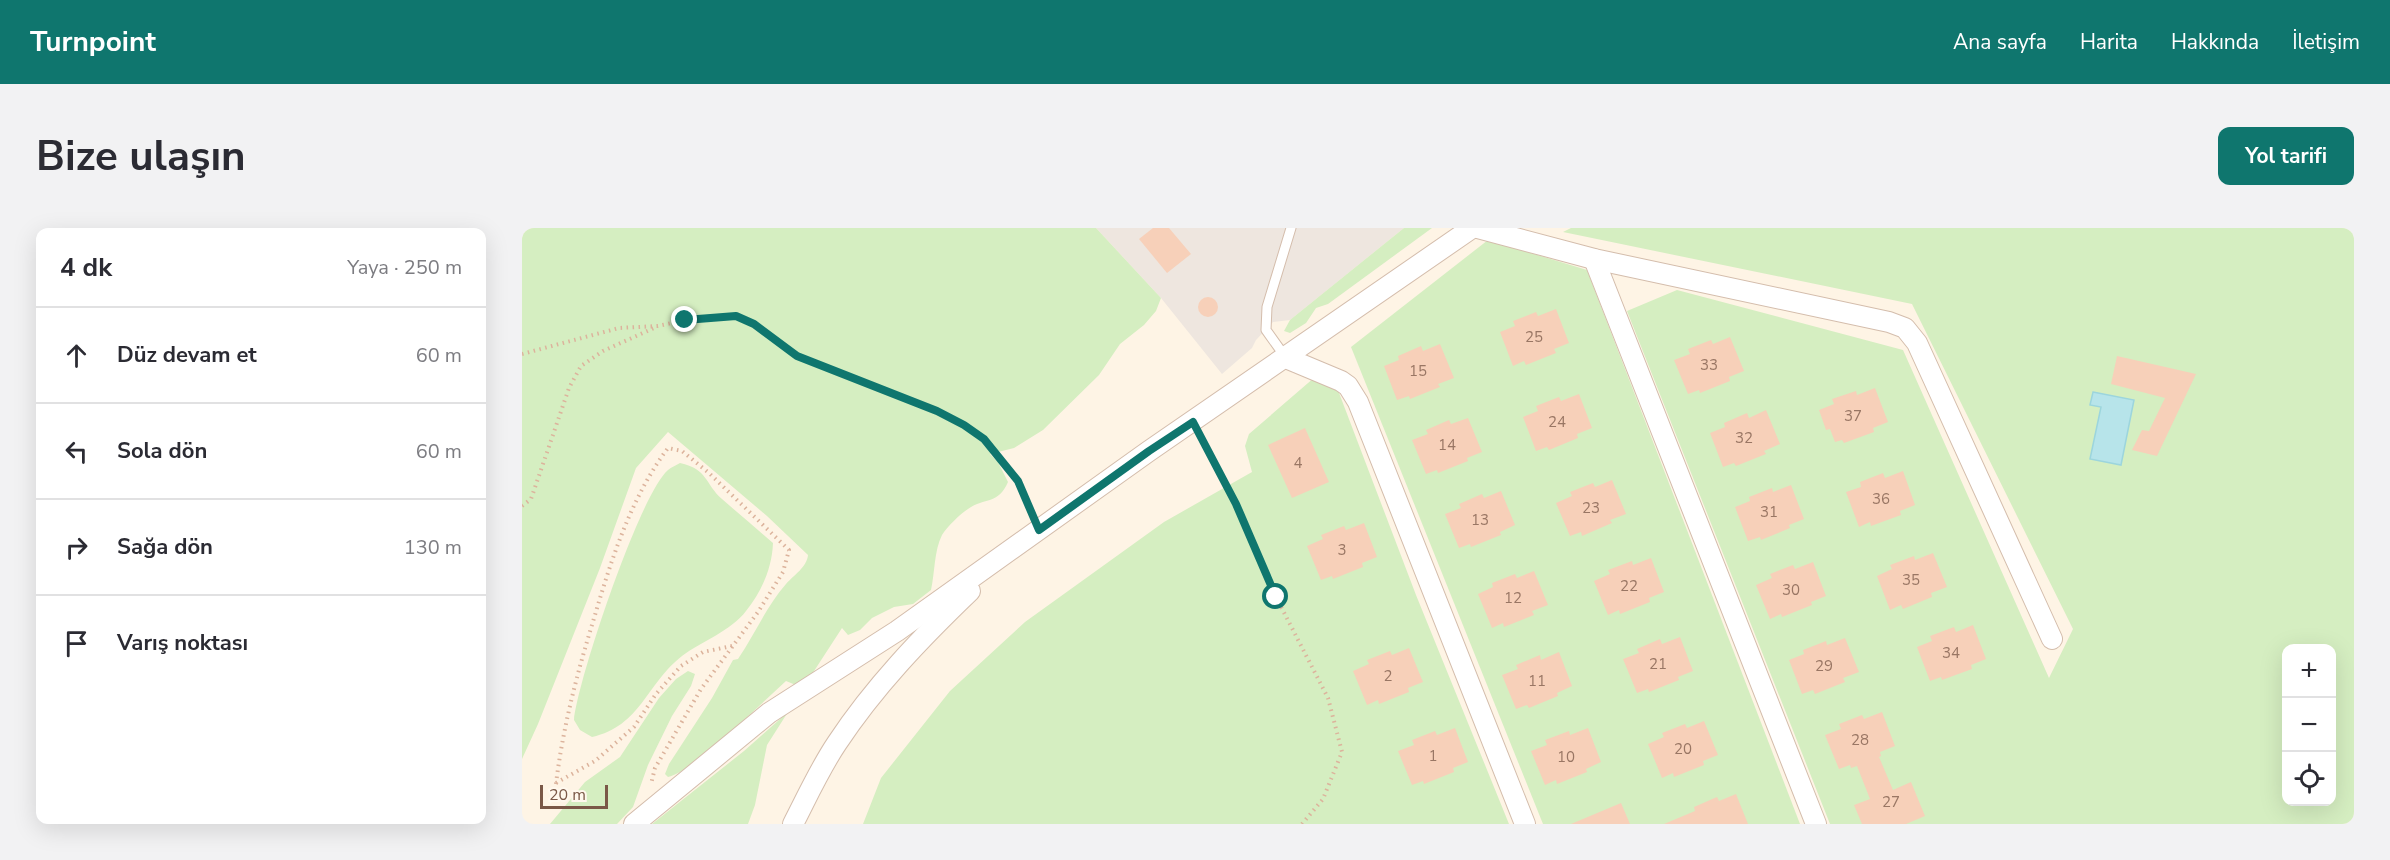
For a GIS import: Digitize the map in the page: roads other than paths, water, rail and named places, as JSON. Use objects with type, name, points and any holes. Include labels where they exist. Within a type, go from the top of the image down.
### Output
[{"type":"street","points":[[637,821],[769,713],[897,631],[1149,451],[1473,228]]},
{"type":"street","points":[[1478,228],[1594,259],[1889,322],[1905,328],[1917,343],[2052,639]]},
{"type":"street","points":[[1594,259],[1816,824]]},
{"type":"street","points":[[1286,358],[1334,376],[1348,386],[1353,393],[1525,824]]},
{"type":"street","points":[[793,824],[836,744],[875,692],[914,646],[1034,534]]},
{"type":"lane","points":[[1286,358],[1266,330],[1267,307],[1291,228]]},
{"type":"water","points":[[2093,392],[2134,400],[2121,465],[2090,459],[2101,407],[2090,405]]}]
